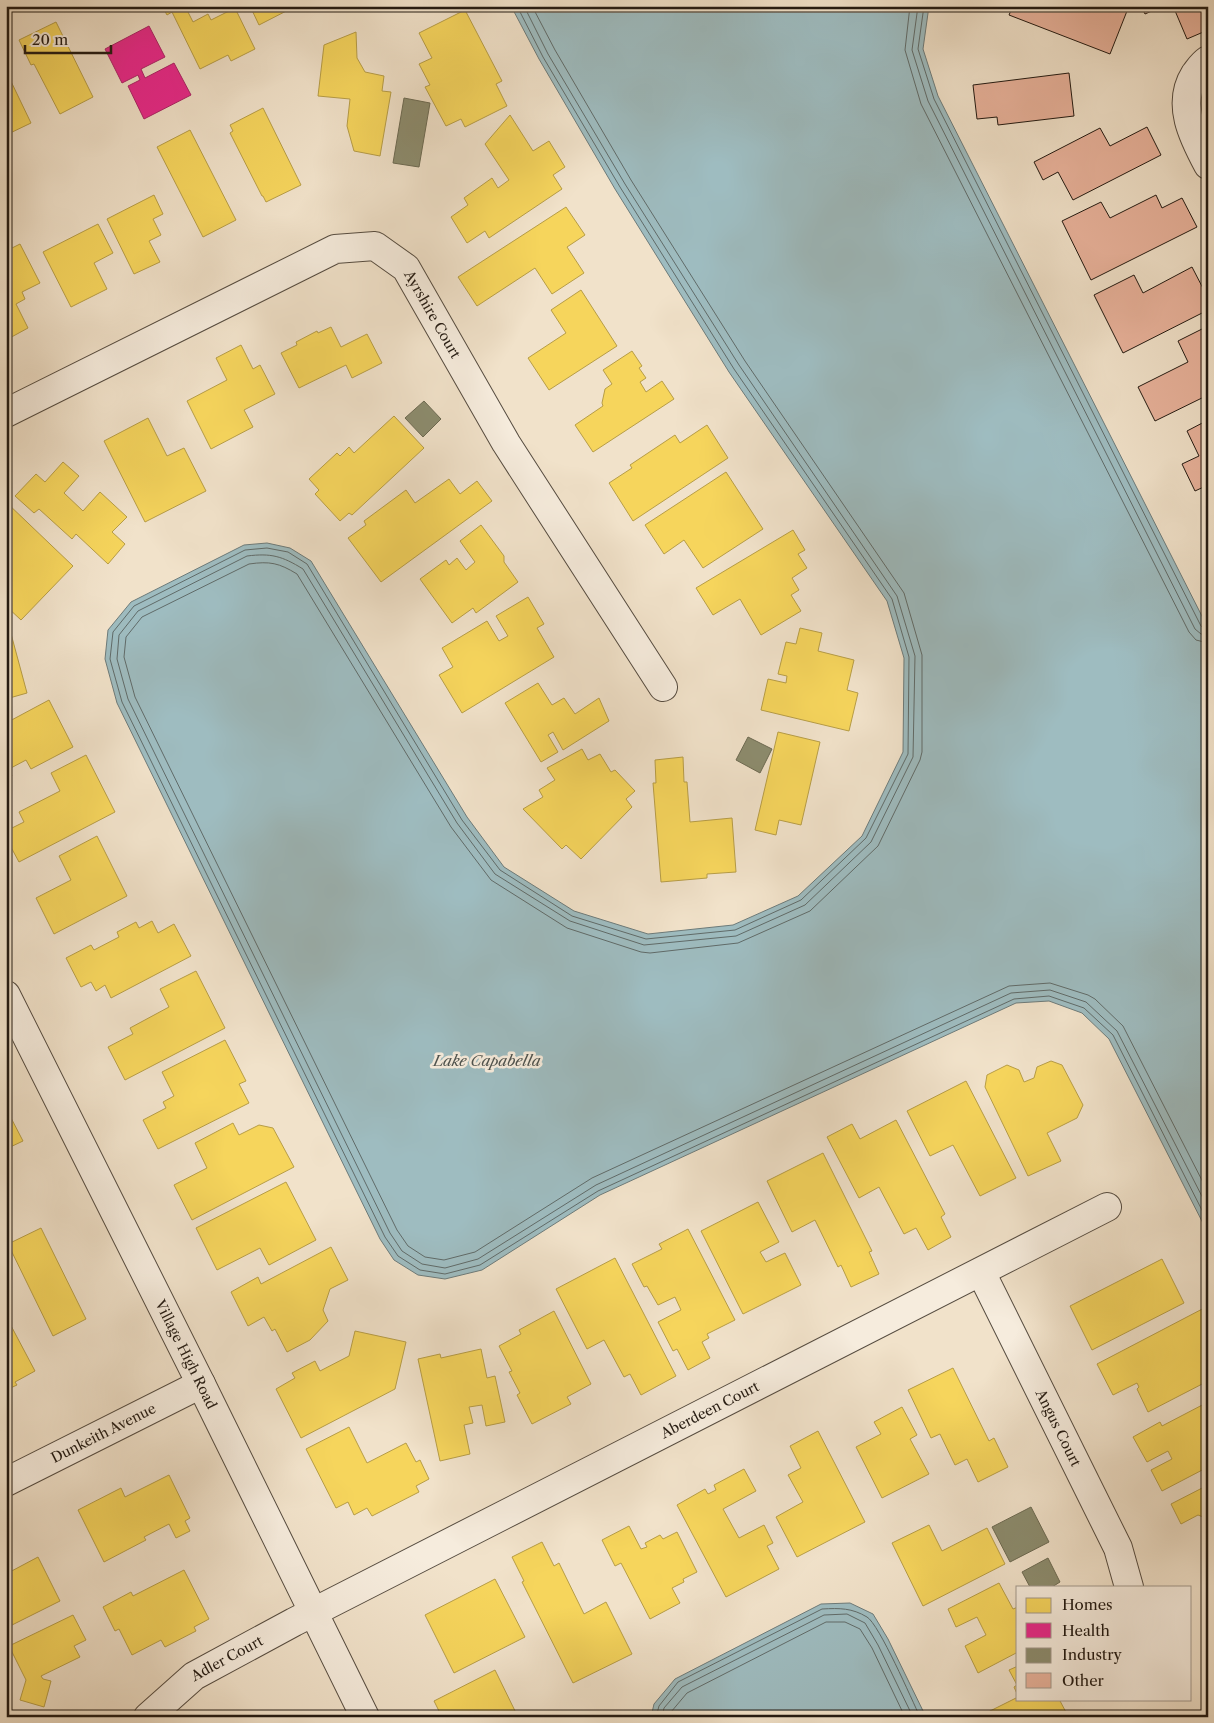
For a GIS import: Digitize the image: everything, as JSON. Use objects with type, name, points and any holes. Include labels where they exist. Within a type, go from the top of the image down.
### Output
[{"type":"street","points":[[1208,60],[1203,63],[1189,84],[1186,108],[1193,136],[1208,165]]},
{"type":"street","name":"Ayrshire Court","points":[[6,412],[335,249],[375,246],[406,268],[506,443],[663,687]]},
{"type":"street","name":"Village High Road","points":[[6,995],[365,1717]]},
{"type":"street","name":"Aberdeen Court","points":[[313,1613],[1107,1207]]},
{"type":"street","name":"Angus Court","points":[[981,1272],[1118,1548],[1129,1586]]},
{"type":"street","name":"Dunkeith Avenue","points":[[6,1482],[201,1384]]},
{"type":"street","name":"Adler Court","points":[[148,1717],[194,1676],[313,1613]]},
{"type":"water","name":"Lake Capabella","points":[[511,6],[929,6],[923,49],[938,96],[1208,628],[1208,1233],[1109,1039],[1082,1013],[1049,1001],[1016,1003],[600,1195],[482,1270],[445,1279],[418,1275],[394,1260],[380,1239],[117,703],[105,659],[108,630],[131,602],[244,545],[267,543],[290,548],[311,561],[467,817],[504,867],[574,911],[648,934],[733,925],[798,896],[862,836],[903,752],[904,658],[887,601],[729,372],[615,189],[539,59]]},
{"type":"water","points":[[850,1603],[873,1614],[888,1639],[926,1717],[651,1717],[654,1704],[675,1679],[821,1604]]},
{"type":"building: Homes","points":[[162,6],[185,6],[193,22],[208,14],[211,20],[235,8],[255,49],[231,61],[228,55],[200,69],[172,12],[167,15]]},
{"type":"building: Homes","points":[[250,6],[296,6],[259,25]]},
{"type":"building: Homes","points":[[465,10],[502,81],[496,84],[507,106],[465,127],[461,119],[446,126],[425,87],[430,85],[419,64],[432,58],[419,33]]},
{"type":"building: Homes","points":[[56,22],[93,97],[60,114],[34,64],[31,65],[19,40]]},
{"type":"building: Homes","points":[[356,32],[357,58],[365,72],[384,76],[382,91],[391,92],[380,156],[354,151],[347,126],[350,99],[318,96],[324,45]]},
{"type":"building: Homes","points":[[6,71],[31,123],[6,135]]},
{"type":"building: Homes","points":[[263,108],[301,185],[266,202],[230,133],[233,131],[230,125]]},
{"type":"building: Homes","points":[[510,115],[533,151],[549,141],[565,167],[553,175],[562,189],[489,238],[485,231],[467,243],[451,217],[468,205],[464,198],[492,178],[498,188],[509,180],[485,144]]},
{"type":"building: Homes","points":[[190,130],[236,220],[203,237],[157,147]]},
{"type":"building: Homes","points":[[154,195],[163,214],[153,219],[161,235],[149,241],[160,262],[134,274],[107,219]]},
{"type":"building: Homes","points":[[566,207],[585,235],[567,247],[584,273],[552,294],[535,268],[477,306],[458,277]]},
{"type":"building: Homes","points":[[98,224],[113,253],[94,263],[107,289],[71,307],[43,252]]},
{"type":"building: Homes","points":[[20,244],[40,283],[22,292],[25,299],[16,304],[28,328],[6,340],[6,251]]},
{"type":"building: Homes","points":[[581,290],[617,346],[549,390],[528,358],[566,333],[551,310]]},
{"type":"building: Homes","points":[[331,327],[341,347],[367,334],[382,363],[352,378],[346,365],[299,388],[281,353],[297,345],[296,342],[317,331],[318,333]]},
{"type":"building: Homes","points":[[241,345],[253,369],[260,365],[275,394],[244,410],[253,427],[211,449],[187,401],[227,380],[216,358]]},
{"type":"building: Homes","points":[[632,351],[642,366],[639,368],[646,378],[640,382],[646,392],[662,381],[674,399],[593,452],[575,425],[603,406],[605,389],[612,384],[603,370]]},
{"type":"building: Homes","points":[[394,416],[424,448],[352,515],[349,513],[340,521],[315,494],[319,490],[309,479],[337,453],[340,456],[349,447],[354,453]]},
{"type":"building: Homes","points":[[148,418],[167,456],[184,448],[206,491],[145,522],[104,441]]},
{"type":"building: Homes","points":[[707,425],[728,458],[633,521],[609,483],[632,468],[630,465],[675,435],[680,443]]},
{"type":"building: Homes","points":[[63,462],[79,476],[64,493],[83,511],[100,492],[127,517],[112,532],[125,544],[108,564],[76,534],[72,539],[39,509],[34,513],[15,496],[36,474],[45,482]]},
{"type":"building: Homes","points":[[726,472],[763,529],[703,568],[684,540],[664,554],[645,525]]},
{"type":"building: Homes","points":[[449,479],[460,494],[477,481],[492,501],[381,582],[348,538],[366,525],[364,521],[406,490],[415,503]]},
{"type":"building: Homes","points":[[6,502],[73,566],[21,620],[6,606]]},
{"type":"building: Homes","points":[[481,525],[504,556],[504,562],[518,582],[476,613],[473,608],[452,623],[420,579],[446,560],[449,565],[457,558],[466,570],[475,562],[460,541]]},
{"type":"building: Homes","points":[[793,530],[805,550],[798,554],[807,568],[792,578],[799,590],[791,595],[801,611],[761,635],[740,599],[713,615],[696,588]]},
{"type":"building: Homes","points":[[528,597],[544,624],[537,628],[554,657],[462,713],[439,675],[453,667],[442,648],[487,621],[499,641],[508,636],[496,616]]},
{"type":"building: Homes","points":[[800,628],[822,633],[818,651],[854,660],[847,690],[858,693],[849,731],[761,710],[768,679],[786,683],[787,676],[778,674],[786,642],[796,644]]},
{"type":"building: Homes","points":[[10,630],[27,693],[6,699],[6,631]]},
{"type":"building: Homes","points":[[538,683],[552,705],[564,698],[575,714],[599,698],[609,721],[563,750],[553,732],[548,735],[558,752],[541,762],[505,703]]},
{"type":"building: Homes","points":[[49,700],[73,747],[31,769],[26,760],[9,769],[12,776],[6,779],[6,723]]},
{"type":"building: Homes","points":[[778,732],[820,742],[801,825],[779,820],[776,835],[755,830]]},
{"type":"building: Homes","points":[[582,749],[588,760],[600,754],[611,772],[615,770],[635,791],[626,799],[632,807],[581,859],[566,845],[562,849],[523,809],[543,797],[539,790],[555,780],[547,768]]},
{"type":"building: Homes","points":[[86,755],[115,812],[19,862],[6,838],[6,831],[24,822],[19,812],[60,791],[51,773]]},
{"type":"building: Homes","points":[[683,757],[684,782],[687,782],[690,822],[732,818],[736,872],[707,874],[707,878],[661,882],[653,783],[656,783],[655,760]]},
{"type":"building: Homes","points":[[97,836],[127,896],[54,934],[36,898],[71,880],[59,856]]},
{"type":"building: Homes","points":[[152,921],[158,933],[174,924],[191,956],[111,998],[105,985],[96,991],[91,982],[81,987],[66,958],[91,945],[94,950],[119,937],[117,932],[136,922],[139,928]]},
{"type":"building: Homes","points":[[196,971],[225,1028],[125,1080],[108,1047],[133,1034],[130,1028],[169,1007],[160,989]]},
{"type":"building: Homes","points":[[225,1040],[246,1081],[239,1084],[249,1103],[158,1149],[143,1120],[166,1108],[163,1102],[174,1096],[162,1072]]},
{"type":"building: Homes","points":[[1051,1061],[1062,1065],[1083,1105],[1077,1118],[1047,1133],[1061,1161],[1028,1176],[985,1087],[987,1075],[1007,1065],[1019,1070],[1024,1082],[1034,1078],[1037,1067]]},
{"type":"building: Homes","points":[[966,1081],[1016,1178],[980,1196],[953,1145],[930,1156],[907,1111]]},
{"type":"building: Homes","points":[[9,1114],[23,1141],[6,1149],[6,1115]]},
{"type":"building: Homes","points":[[896,1120],[945,1214],[941,1217],[951,1237],[928,1250],[916,1228],[904,1234],[879,1187],[859,1198],[827,1137],[852,1124],[860,1139]]},
{"type":"building: Homes","points":[[233,1123],[239,1135],[259,1125],[273,1128],[294,1167],[192,1220],[174,1185],[207,1168],[195,1143]]},
{"type":"building: Homes","points":[[823,1153],[872,1251],[869,1252],[879,1274],[851,1287],[841,1265],[838,1267],[815,1220],[792,1232],[767,1181]]},
{"type":"building: Homes","points":[[286,1182],[316,1240],[269,1265],[260,1248],[217,1270],[196,1228]]},
{"type":"building: Homes","points":[[758,1202],[779,1242],[760,1252],[766,1262],[785,1253],[801,1285],[743,1314],[701,1231]]},
{"type":"building: Homes","points":[[41,1228],[86,1319],[53,1336],[8,1244]]},
{"type":"building: Homes","points":[[688,1229],[735,1320],[707,1334],[709,1338],[702,1342],[710,1358],[688,1370],[677,1349],[673,1351],[658,1322],[681,1310],[675,1297],[658,1305],[647,1286],[644,1287],[632,1264],[662,1249],[659,1244]]},
{"type":"building: Homes","points":[[331,1247],[348,1280],[330,1289],[323,1310],[328,1321],[310,1340],[287,1352],[275,1329],[272,1331],[264,1317],[248,1326],[231,1292],[258,1277],[261,1284]]},
{"type":"building: Homes","points":[[615,1258],[676,1376],[641,1395],[630,1374],[624,1377],[604,1340],[587,1349],[556,1289]]},
{"type":"building: Homes","points":[[1162,1259],[1184,1303],[1092,1350],[1070,1306]]},
{"type":"building: Homes","points":[[1208,1306],[1208,1381],[1148,1412],[1137,1389],[1139,1387],[1137,1383],[1113,1395],[1097,1364]]},
{"type":"building: Homes","points":[[554,1311],[591,1384],[567,1397],[571,1404],[532,1424],[517,1395],[520,1393],[509,1372],[512,1371],[499,1346],[521,1334],[519,1330]]},
{"type":"building: Homes","points":[[8,1320],[35,1371],[15,1382],[17,1385],[6,1390],[6,1321]]},
{"type":"building: Homes","points":[[355,1331],[406,1342],[395,1389],[301,1438],[276,1389],[295,1378],[292,1373],[315,1361],[320,1371],[349,1356]]},
{"type":"building: Homes","points":[[481,1349],[487,1378],[495,1376],[505,1422],[486,1426],[482,1405],[469,1407],[473,1423],[464,1425],[470,1454],[440,1461],[418,1359],[440,1354],[441,1358]]},
{"type":"building: Homes","points":[[953,1368],[989,1441],[994,1438],[1008,1467],[978,1482],[967,1459],[955,1465],[940,1434],[931,1438],[908,1390]]},
{"type":"building: Homes","points":[[1208,1402],[1208,1467],[1162,1491],[1151,1470],[1172,1459],[1168,1451],[1147,1462],[1133,1437],[1160,1422],[1162,1426]]},
{"type":"building: Homes","points":[[902,1407],[917,1435],[910,1439],[929,1474],[882,1498],[856,1447],[881,1434],[874,1422]]},
{"type":"building: Homes","points":[[349,1427],[367,1463],[406,1443],[416,1462],[420,1460],[429,1479],[416,1486],[419,1492],[372,1516],[367,1508],[354,1515],[348,1502],[336,1508],[306,1449]]},
{"type":"building: Homes","points":[[818,1431],[865,1522],[797,1557],[776,1517],[803,1502],[788,1475],[801,1468],[790,1446]]},
{"type":"building: Homes","points":[[744,1469],[756,1491],[723,1509],[739,1538],[764,1525],[773,1543],[767,1546],[779,1569],[726,1597],[677,1505],[705,1489],[708,1494],[716,1490],[714,1485]]},
{"type":"building: Homes","points":[[169,1475],[190,1518],[185,1521],[190,1531],[176,1538],[169,1524],[144,1537],[146,1540],[104,1562],[78,1510],[121,1488],[125,1497]]},
{"type":"building: Homes","points":[[1208,1485],[1208,1519],[1198,1515],[1181,1524],[1171,1504]]},
{"type":"building: Homes","points":[[929,1525],[942,1551],[987,1528],[1005,1564],[923,1606],[892,1543]]},
{"type":"building: Homes","points":[[629,1526],[641,1549],[647,1547],[645,1543],[660,1535],[663,1539],[677,1532],[697,1572],[683,1579],[684,1582],[672,1588],[680,1603],[650,1619],[621,1563],[615,1566],[602,1540]]},
{"type":"building: Homes","points":[[542,1542],[554,1566],[559,1563],[584,1614],[606,1602],[632,1654],[573,1683],[522,1582],[524,1581],[512,1557]]},
{"type":"building: Homes","points":[[38,1557],[60,1601],[6,1628],[6,1574]]},
{"type":"building: Homes","points":[[184,1570],[209,1619],[194,1627],[196,1631],[165,1647],[161,1640],[132,1655],[119,1629],[115,1631],[103,1607],[131,1592],[133,1596]]},
{"type":"building: Homes","points":[[495,1579],[525,1637],[454,1673],[425,1615]]},
{"type":"building: Homes","points":[[999,1583],[1013,1609],[1016,1608],[1016,1653],[978,1673],[965,1646],[986,1635],[977,1617],[956,1627],[948,1609]]},
{"type":"building: Homes","points":[[73,1615],[86,1640],[74,1646],[80,1657],[41,1676],[43,1679],[51,1681],[44,1707],[20,1700],[26,1680],[9,1646]]},
{"type":"building: Homes","points":[[1016,1667],[1016,1683],[1009,1670]]},
{"type":"building: Homes","points":[[495,1670],[518,1717],[442,1717],[434,1701]]},
{"type":"building: Homes","points":[[1016,1698],[1016,1700],[1060,1700],[1068,1716],[988,1717],[986,1713]]},
{"type":"building: Homes","points":[[6,1711],[8,1714],[29,1717],[6,1717]]},
{"type":"building: Health","points":[[149,26],[165,57],[141,69],[145,78],[174,63],[191,95],[144,119],[128,86],[140,80],[138,75],[122,83],[105,49]]},
{"type":"building: Industry","points":[[404,98],[430,103],[419,167],[393,163]]},
{"type":"building: Industry","points":[[424,401],[441,419],[423,437],[405,418]]},
{"type":"building: Industry","points":[[748,737],[772,749],[760,773],[736,760]]},
{"type":"building: Industry","points":[[1031,1507],[1049,1542],[1010,1562],[992,1527]]},
{"type":"building: Industry","points":[[1048,1558],[1060,1582],[1054,1586],[1029,1586],[1022,1572]]},
{"type":"building: Other","points":[[1013,6],[1114,6],[1127,11],[1110,54],[1009,15]]},
{"type":"building: Other","points":[[1141,6],[1163,6],[1145,14]]},
{"type":"building: Other","points":[[1173,6],[1207,6],[1208,30],[1187,39]]},
{"type":"building: Other","points":[[1069,73],[1074,116],[998,125],[997,117],[977,119],[973,85]]},
{"type":"building: Other","points":[[1147,127],[1161,155],[1073,200],[1058,172],[1043,180],[1034,162],[1100,128],[1110,146]]},
{"type":"building: Other","points":[[1156,195],[1162,208],[1182,198],[1197,227],[1091,280],[1062,221],[1101,202],[1110,218]]},
{"type":"building: Other","points":[[1192,267],[1208,298],[1208,310],[1123,353],[1094,295],[1134,275],[1143,293]]},
{"type":"building: Other","points":[[1208,326],[1208,395],[1155,421],[1138,387],[1188,362],[1178,341]]},
{"type":"building: Other","points":[[1208,420],[1208,485],[1195,491],[1182,464],[1199,456],[1187,431]]}]
